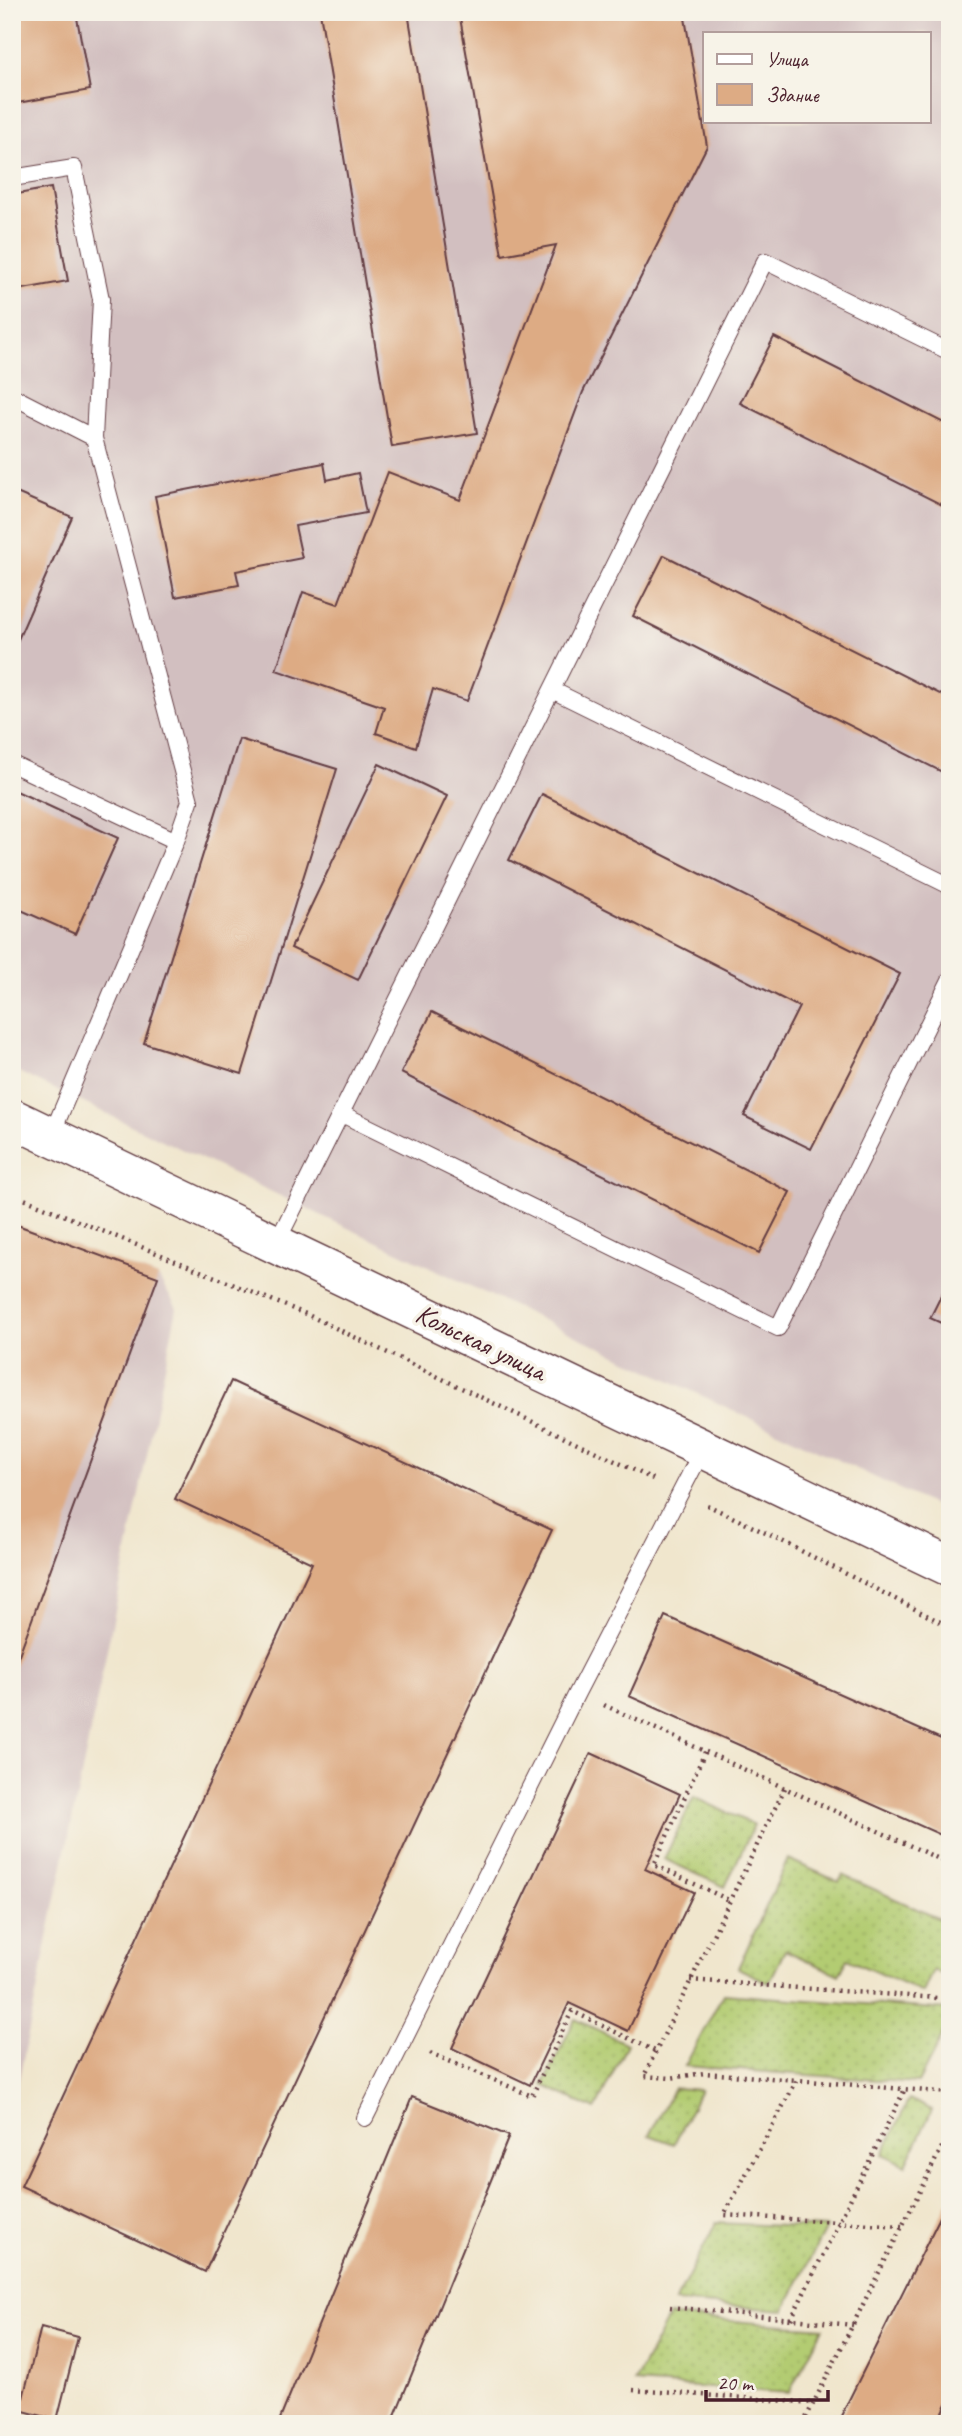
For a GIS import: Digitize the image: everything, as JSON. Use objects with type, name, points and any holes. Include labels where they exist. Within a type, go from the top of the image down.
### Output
[{"type":"main road","name":"Кольская улица","points":[[12,1118],[950,1567]]},
{"type":"lane","points":[[12,177],[74,168],[101,299],[94,438],[190,800],[176,841],[51,1136]]},
{"type":"lane","points":[[276,1244],[765,261],[950,352]]},
{"type":"lane","points":[[12,397],[94,438]]},
{"type":"lane","points":[[552,690],[950,886]]},
{"type":"lane","points":[[12,764],[176,841]]},
{"type":"lane","points":[[342,1114],[778,1328],[950,980]]},
{"type":"lane","points":[[365,2118],[577,1693],[704,1449]]},
{"type":"path","points":[[12,1194],[308,1315],[774,1537],[950,1627]]},
{"type":"path","points":[[577,1693],[950,1864]]},
{"type":"path","points":[[705,1752],[654,1865],[729,1900]]},
{"type":"path","points":[[785,1788],[644,2076],[670,2078],[704,2073],[950,2093]]},
{"type":"path","points":[[690,1980],[950,1999]]},
{"type":"path","points":[[429,2052],[532,2096],[572,2011],[655,2050]]},
{"type":"path","points":[[797,2080],[724,2215],[902,2226]]},
{"type":"path","points":[[791,2319],[905,2089]]},
{"type":"path","points":[[803,2424],[950,2131]]},
{"type":"path","points":[[670,2307],[853,2325]]},
{"type":"path","points":[[633,2390],[813,2403]]},
{"type":"shaded area","points":[[12,12],[950,12],[950,1513],[12,1069]]},
{"type":"shaded area","points":[[12,1223],[158,1277],[177,1308],[12,2113]]},
{"type":"green space","points":[[694,1797],[754,1825],[725,1887],[664,1859]]},
{"type":"green space","points":[[788,1859],[839,1882],[843,1875],[950,1924],[950,1978],[933,1970],[923,1993],[847,1959],[839,1975],[785,1950],[769,1983],[738,1968]]},
{"type":"green space","points":[[723,1994],[950,2010],[950,2021],[918,2083],[685,2066]]},
{"type":"green space","points":[[575,2019],[627,2044],[595,2110],[543,2085]]},
{"type":"green space","points":[[674,2088],[700,2090],[674,2144],[649,2135]]},
{"type":"green space","points":[[909,2099],[932,2110],[906,2165],[883,2154]]},
{"type":"green space","points":[[716,2223],[826,2228],[784,2310],[675,2302]]},
{"type":"green space","points":[[669,2316],[823,2328],[789,2393],[634,2383]]},
{"type":"building","points":[[12,12],[76,12],[90,90],[12,104]]},
{"type":"building","points":[[320,12],[408,12],[477,433],[392,447]]},
{"type":"building","points":[[459,12],[684,12],[707,146],[583,392],[467,701],[433,689],[416,747],[376,733],[384,707],[276,670],[303,592],[338,604],[388,472],[460,500],[556,245],[502,255]]},
{"type":"building","points":[[51,188],[68,281],[12,291],[12,195]]},
{"type":"building","points":[[774,337],[950,426],[950,509],[740,403]]},
{"type":"building","points":[[324,463],[327,480],[358,473],[366,513],[295,526],[302,558],[236,571],[239,585],[175,597],[155,496]]},
{"type":"building","points":[[12,491],[72,517],[12,653]]},
{"type":"building","points":[[664,555],[950,699],[950,776],[633,616]]},
{"type":"building","points":[[239,739],[337,769],[242,1074],[144,1043]]},
{"type":"building","points":[[379,764],[447,796],[358,980],[291,948]]},
{"type":"building","points":[[12,789],[118,838],[75,934],[12,906]]},
{"type":"building","points":[[542,794],[900,974],[811,1149],[744,1116],[799,1007],[509,860]]},
{"type":"building","points":[[432,1012],[790,1192],[759,1253],[401,1073]]},
{"type":"building","points":[[12,1223],[158,1277],[13,1671],[12,1671]]},
{"type":"building","points":[[950,1278],[950,1327],[930,1318]]},
{"type":"building","points":[[231,1381],[552,1530],[205,2272],[21,2186],[312,1563],[175,1499]]},
{"type":"building","points":[[665,1616],[950,1743],[950,1839],[629,1696]]},
{"type":"building","points":[[591,1753],[680,1794],[645,1869],[694,1892],[628,2031],[569,2003],[530,2085],[452,2048]]},
{"type":"building","points":[[412,2097],[509,2136],[393,2420],[401,2424],[278,2424]]},
{"type":"building","points":[[950,2197],[950,2398],[937,2424],[837,2424]]},
{"type":"building","points":[[41,2327],[78,2337],[57,2420],[20,2410]]}]
